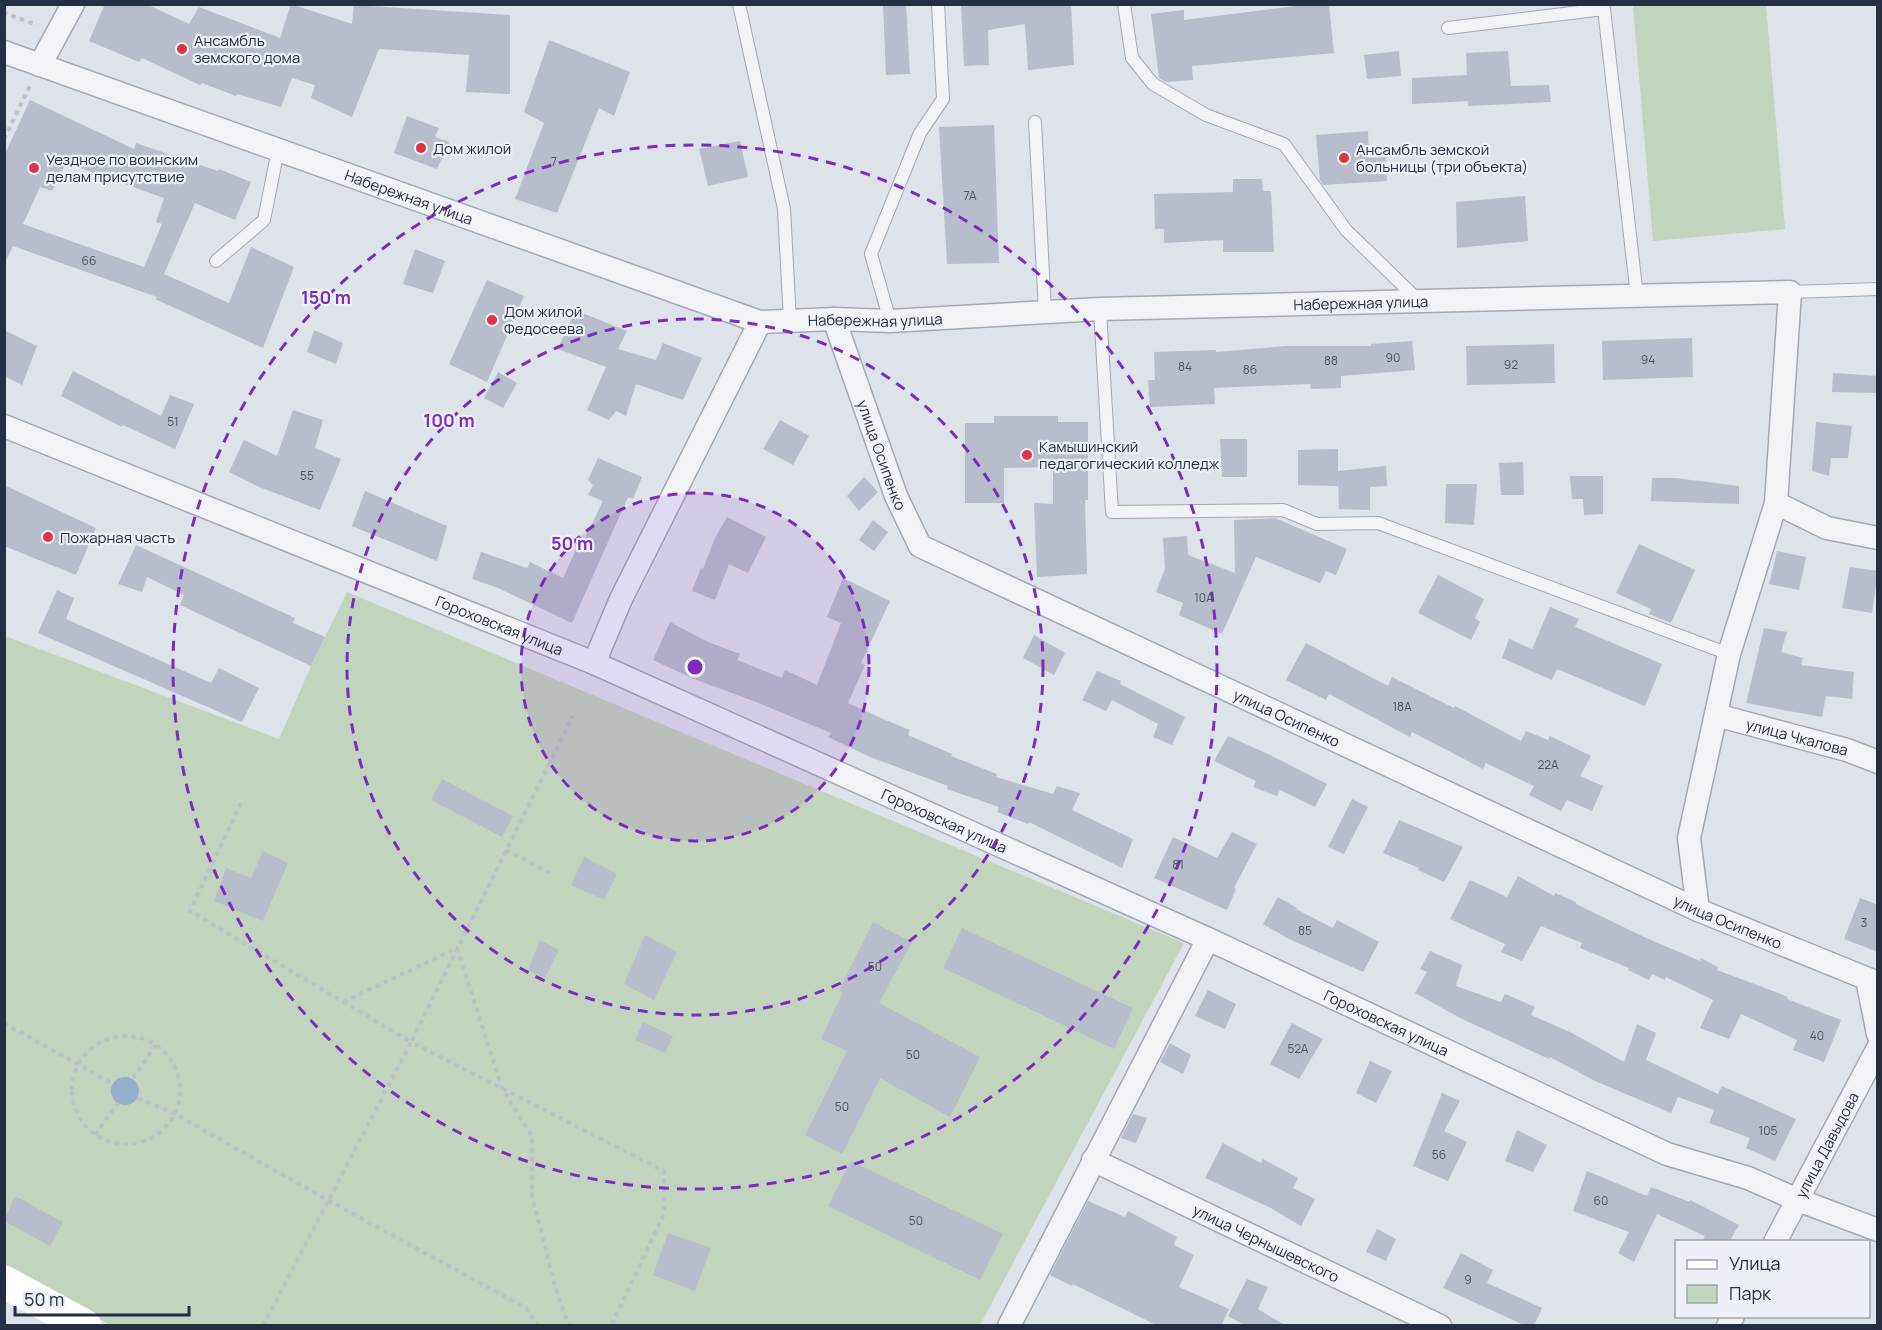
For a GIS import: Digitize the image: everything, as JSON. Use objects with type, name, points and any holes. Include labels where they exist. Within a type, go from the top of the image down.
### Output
[{"type":"street","points":[[40,65],[73,4]]},
{"type":"street","name":"Набережная улица","points":[[6,55],[40,65],[760,322],[834,319],[890,321],[1100,309],[1790,292]]},
{"type":"street","points":[[1698,910],[1689,838],[1729,654],[1776,503],[1790,292]]},
{"type":"street","name":"улица Осипенко","points":[[834,319],[896,496],[920,546],[1698,910],[1872,981]]},
{"type":"street","points":[[594,663],[621,599],[760,322]]},
{"type":"street","name":"Гороховская улица","points":[[4,426],[594,663],[1208,939],[1667,1154],[1749,1178],[1798,1200],[1878,1230]]},
{"type":"street","points":[[1776,503],[1827,528],[1878,538]]},
{"type":"street","name":"улица Чкалова","points":[[1716,715],[1847,750],[1878,762]]},
{"type":"street","points":[[1009,1326],[1208,939]]},
{"type":"street","points":[[1872,981],[1878,1034]]},
{"type":"street","name":"улица Давыдова","points":[[1776,1240],[1878,1048]]},
{"type":"street","name":"улица Чернышевского","points":[[1093,1160],[1440,1326]]},
{"type":"street","points":[[4,1282],[84,1326]]},
{"type":"lane","points":[[739,4],[784,209],[790,321]]},
{"type":"lane","points":[[890,321],[871,254],[920,133],[943,99],[938,4]]},
{"type":"lane","points":[[1125,4],[1132,58],[1153,84],[1206,115],[1284,144],[1346,230],[1419,301]]},
{"type":"lane","points":[[1448,28],[1604,9],[1637,296]]},
{"type":"lane","points":[[1035,122],[1045,311]]},
{"type":"lane","points":[[216,261],[264,220],[278,150]]},
{"type":"lane","points":[[1790,292],[1878,289]]},
{"type":"lane","points":[[1100,309],[1112,512],[1283,510],[1317,524],[1378,523],[1729,654]]},
{"type":"path","points":[[4,11],[58,33]]},
{"type":"path","points":[[4,139],[40,65]]},
{"type":"path","points":[[263,1326],[411,1042],[573,716]]},
{"type":"path","points":[[241,803],[190,911],[411,1042],[664,1171],[664,1214],[612,1326]]},
{"type":"path","points":[[506,850],[552,874]]},
{"type":"path","points":[[343,1002],[457,948]]},
{"type":"path","points":[[457,948],[502,1088],[532,1137],[532,1196],[556,1290],[569,1326]]},
{"type":"path","points":[[4,1023],[113,1084]]},
{"type":"path","points":[[122,1035],[140,1037],[156,1045],[170,1058],[179,1074],[181,1093],[175,1114],[168,1125],[156,1136],[141,1143],[117,1144],[95,1135],[83,1124],[72,1096],[72,1080],[77,1065],[88,1050],[104,1040],[122,1035]]},
{"type":"path","points":[[133,1078],[156,1045]]},
{"type":"path","points":[[138,1098],[175,1114],[526,1308],[538,1326]]},
{"type":"path","points":[[95,1135],[118,1103]]},
{"type":"green space","points":[[1633,5],[1766,5],[1785,229],[1653,241]]},
{"type":"green space","points":[[347,592],[1184,943],[980,1325],[110,1325],[5,1267],[5,636],[279,739]]},
{"type":"water","points":[[125,1077],[135,1081],[139,1091],[135,1101],[125,1105],[115,1101],[111,1091],[115,1081]]},
{"type":"building","points":[[105,4],[146,4],[189,24],[199,7],[280,38],[291,4],[352,24],[354,5],[510,15],[510,94],[466,92],[469,55],[379,49],[352,117],[311,98],[315,85],[292,78],[281,107],[237,94],[236,96],[202,83],[200,85],[142,58],[139,62],[89,41]]},
{"type":"building","points":[[883,4],[906,4],[910,74],[886,75]]},
{"type":"building","points":[[961,4],[1071,4],[1074,65],[1028,70],[1025,24],[988,30],[989,65],[964,66]]},
{"type":"building","points":[[1329,4],[1334,53],[1192,66],[1193,80],[1166,82],[1159,78],[1151,14],[1184,10],[1184,20]]},
{"type":"building","points":[[549,40],[630,72],[614,116],[599,108],[557,213],[515,199],[544,123],[524,112]]},
{"type":"building","points":[[1399,51],[1401,76],[1367,79],[1364,55]]},
{"type":"building","points":[[1508,51],[1511,86],[1549,85],[1551,102],[1468,106],[1468,101],[1412,104],[1412,78],[1467,75],[1466,53]]},
{"type":"building","points":[[30,100],[134,149],[136,143],[218,171],[219,169],[251,182],[235,220],[195,203],[164,274],[229,303],[251,247],[294,267],[263,348],[155,299],[157,297],[13,246],[4,265],[4,156]],"holes":[[[66,163],[164,198],[156,222],[162,224],[144,267],[23,224],[40,187],[52,191]]]},
{"type":"building","name":"Дом жилой","points":[[407,116],[439,128],[435,137],[449,142],[437,169],[394,153]]},
{"type":"building","points":[[994,125],[999,263],[947,264],[939,127]]},
{"type":"building","name":"Ансамбль земской больницы (три объекта)","points":[[1368,131],[1369,158],[1386,157],[1387,181],[1323,185],[1320,180],[1316,135]]},
{"type":"building","points":[[740,141],[748,177],[708,186],[699,149]]},
{"type":"building","points":[[1233,179],[1262,179],[1263,191],[1271,191],[1274,252],[1223,252],[1223,240],[1164,243],[1164,229],[1155,229],[1154,194],[1233,192]]},
{"type":"building","points":[[1525,196],[1528,241],[1457,248],[1456,202]]},
{"type":"building","points":[[415,249],[445,261],[433,293],[403,284]]},
{"type":"building","name":"Дом жилой Федосеева","points":[[487,280],[524,296],[487,382],[449,364]]},
{"type":"building","points":[[575,310],[627,331],[618,349],[656,360],[663,343],[702,358],[683,400],[636,384],[626,416],[616,411],[609,420],[587,410],[606,367],[558,349]]},
{"type":"building","points":[[4,330],[37,346],[22,385],[4,376]]},
{"type":"building","points":[[314,330],[343,343],[336,364],[307,352]]},
{"type":"building","points":[[1692,338],[1693,377],[1603,380],[1602,341]]},
{"type":"building","points":[[1412,341],[1415,370],[1341,376],[1341,388],[1311,389],[1310,384],[1214,388],[1215,404],[1150,407],[1148,380],[1155,380],[1154,352],[1216,350],[1216,352],[1286,346],[1371,346],[1371,344]]},
{"type":"building","points":[[1554,344],[1555,383],[1467,385],[1466,346]]},
{"type":"building","points":[[73,371],[161,416],[170,395],[194,404],[175,449],[123,425],[122,427],[61,396]]},
{"type":"building","points":[[498,372],[517,383],[503,408],[484,398]]},
{"type":"building","points":[[1833,373],[1878,376],[1878,393],[1832,392]]},
{"type":"building","points":[[293,410],[323,420],[315,448],[341,459],[320,510],[259,487],[229,472],[244,440],[277,456]]},
{"type":"building","name":"Камышинский педагогический колледж","points":[[994,416],[1058,416],[1058,422],[1088,422],[1088,500],[1085,500],[1087,574],[1037,577],[1034,503],[1053,504],[1053,467],[1004,468],[1004,503],[965,503],[965,423],[994,423]]},
{"type":"building","points":[[780,420],[809,436],[793,465],[763,449]]},
{"type":"building","points":[[1816,422],[1852,426],[1848,458],[1831,458],[1829,476],[1812,471]]},
{"type":"building","points":[[1220,439],[1247,439],[1247,477],[1222,477]]},
{"type":"building","points":[[1338,449],[1338,471],[1386,466],[1387,486],[1370,487],[1370,510],[1339,509],[1338,475],[1338,486],[1298,485],[1298,450]]},
{"type":"building","points":[[598,458],[642,477],[633,499],[628,497],[572,623],[498,588],[472,579],[481,552],[527,568],[530,562],[563,578],[580,541],[583,542],[603,501],[588,495],[593,485],[588,480]]},
{"type":"building","points":[[1523,462],[1524,495],[1501,495],[1499,463]]},
{"type":"building","points":[[1570,476],[1603,476],[1603,514],[1584,515],[1583,499],[1572,499]]},
{"type":"building","points":[[864,477],[878,492],[859,511],[847,496]]},
{"type":"building","points":[[1652,478],[1675,478],[1739,486],[1739,504],[1651,501]]},
{"type":"building","points":[[1446,484],[1477,484],[1474,525],[1445,523]]},
{"type":"building","name":"Пожарная часть","points":[[4,485],[96,528],[76,575],[4,546]]},
{"type":"building","points":[[365,491],[447,526],[437,561],[352,526]]},
{"type":"building","points":[[727,517],[766,537],[748,573],[729,564],[715,600],[692,591],[715,538]]},
{"type":"building","points":[[1275,518],[1347,549],[1336,575],[1326,571],[1320,583],[1256,557],[1222,634],[1179,615],[1183,603],[1156,592],[1165,569],[1163,538],[1187,536],[1188,555],[1235,573],[1234,520]]},
{"type":"building","points":[[873,520],[888,532],[874,551],[859,540]]},
{"type":"building","points":[[1639,544],[1695,570],[1671,623],[1649,614],[1651,609],[1616,593]]},
{"type":"building","points":[[136,545],[295,618],[293,623],[325,637],[311,666],[180,605],[184,595],[147,577],[142,592],[118,584]]},
{"type":"building","points":[[1777,551],[1806,557],[1799,590],[1769,584]]},
{"type":"building","points":[[1850,567],[1878,571],[1872,613],[1842,608]]},
{"type":"building","points":[[1438,575],[1484,599],[1475,618],[1480,622],[1471,640],[1418,613]]},
{"type":"building","points":[[843,578],[890,601],[861,663],[865,665],[848,703],[910,730],[908,735],[952,754],[951,756],[997,774],[996,777],[1053,794],[1057,786],[1080,793],[1072,810],[1133,839],[1122,868],[1029,822],[1028,824],[997,812],[999,807],[947,789],[948,786],[870,757],[828,737],[831,733],[694,679],[653,660],[670,622],[708,642],[740,654],[737,660],[782,678],[785,670],[817,685],[841,623],[827,617]]},
{"type":"building","points":[[57,590],[74,598],[66,619],[211,683],[219,668],[259,688],[242,722],[38,633]]},
{"type":"building","points":[[1550,607],[1579,619],[1575,627],[1662,664],[1645,706],[1557,669],[1552,680],[1502,658],[1509,639],[1532,649]]},
{"type":"building","points":[[1764,628],[1787,632],[1781,652],[1803,658],[1801,665],[1854,672],[1852,699],[1826,696],[1822,717],[1746,703]]},
{"type":"building","points":[[1034,635],[1065,653],[1054,675],[1023,658]]},
{"type":"building","points":[[1306,643],[1388,686],[1392,677],[1454,708],[1455,706],[1521,741],[1526,731],[1548,740],[1550,736],[1591,756],[1580,776],[1603,786],[1592,811],[1567,800],[1561,811],[1529,795],[1534,786],[1486,763],[1483,769],[1412,732],[1410,737],[1329,694],[1326,700],[1286,680]]},
{"type":"building","points":[[1097,671],[1121,681],[1120,684],[1185,717],[1172,745],[1153,737],[1158,724],[1112,700],[1106,711],[1082,700]]},
{"type":"building","points":[[1228,736],[1327,784],[1315,807],[1280,790],[1277,796],[1253,787],[1256,781],[1214,761]]},
{"type":"building","points":[[442,779],[513,816],[502,837],[431,800]]},
{"type":"building","points":[[1352,799],[1368,807],[1344,854],[1328,847]]},
{"type":"building","points":[[1399,820],[1463,847],[1444,882],[1418,870],[1419,868],[1383,853]]},
{"type":"building","points":[[1232,832],[1257,844],[1234,888],[1236,889],[1227,910],[1154,878],[1173,837],[1217,858]]},
{"type":"building","points":[[263,851],[288,863],[263,921],[214,901],[226,868],[251,878]]},
{"type":"building","points":[[584,857],[617,874],[604,900],[571,885]]},
{"type":"building","points":[[1518,876],[1554,896],[1555,893],[1576,902],[1644,937],[1700,961],[1701,958],[1718,967],[1717,970],[1841,1020],[1824,1062],[1793,1050],[1797,1040],[1741,1014],[1729,1039],[1700,1028],[1713,1000],[1666,977],[1665,980],[1652,974],[1649,980],[1628,970],[1629,968],[1580,948],[1582,943],[1541,926],[1522,961],[1501,952],[1505,944],[1450,919],[1470,880],[1507,897]]},
{"type":"building","points":[[1278,897],[1333,928],[1337,920],[1379,942],[1363,972],[1287,938],[1263,924]]},
{"type":"building","points":[[1860,898],[1878,905],[1878,952],[1844,939]]},
{"type":"building","points":[[873,922],[912,942],[879,1003],[980,1057],[950,1117],[880,1078],[842,1154],[805,1135],[847,1051],[821,1039],[843,992],[839,990]]},
{"type":"building","points":[[962,928],[1133,1008],[1114,1049],[943,968]]},
{"type":"building","points":[[645,935],[677,952],[654,1000],[624,984]]},
{"type":"building","points":[[540,940],[559,950],[545,978],[528,970]]},
{"type":"building","points":[[1430,951],[1462,965],[1456,986],[1501,1002],[1505,994],[1535,1007],[1531,1015],[1572,1033],[1624,1062],[1637,1024],[1656,1033],[1646,1060],[1718,1094],[1722,1086],[1796,1119],[1775,1161],[1746,1148],[1750,1138],[1709,1123],[1714,1110],[1678,1097],[1671,1113],[1595,1081],[1550,1057],[1549,1059],[1460,1018],[1415,993],[1427,972],[1420,969]]},
{"type":"building","points":[[1208,990],[1236,1004],[1225,1029],[1195,1016]]},
{"type":"building","points":[[643,1022],[673,1036],[665,1053],[635,1040]]},
{"type":"building","points":[[1292,1023],[1323,1039],[1299,1079],[1270,1064]]},
{"type":"building","points":[[1170,1043],[1191,1055],[1183,1074],[1160,1062]]},
{"type":"building","points":[[1370,1061],[1392,1071],[1376,1103],[1356,1093]]},
{"type":"building","points":[[1442,1093],[1460,1101],[1444,1131],[1467,1142],[1448,1181],[1413,1166]]},
{"type":"building","points":[[1133,1114],[1147,1118],[1136,1143],[1121,1138]]},
{"type":"building","points":[[1517,1130],[1547,1145],[1533,1172],[1505,1161]]},
{"type":"building","points":[[1223,1143],[1261,1163],[1263,1159],[1298,1178],[1293,1188],[1315,1199],[1301,1226],[1269,1207],[1205,1178]]},
{"type":"building","points":[[851,1161],[1003,1234],[980,1280],[828,1206]]},
{"type":"building","points":[[1587,1171],[1647,1196],[1651,1187],[1690,1202],[1690,1200],[1739,1225],[1730,1240],[1703,1240],[1705,1236],[1657,1214],[1634,1262],[1618,1253],[1629,1232],[1573,1211]]},
{"type":"building","points":[[15,1196],[63,1222],[50,1246],[4,1221]]},
{"type":"building","points":[[1088,1201],[1125,1217],[1128,1211],[1177,1237],[1174,1245],[1194,1255],[1179,1287],[1229,1309],[1221,1326],[1158,1326],[1050,1275]]},
{"type":"building","points":[[1377,1229],[1396,1239],[1386,1261],[1366,1252]]},
{"type":"building","points":[[668,1233],[711,1248],[695,1291],[653,1275]]},
{"type":"building","points":[[1461,1253],[1493,1270],[1487,1283],[1542,1308],[1534,1326],[1526,1326],[1443,1288]]},
{"type":"building","points":[[1247,1279],[1268,1287],[1258,1309],[1286,1326],[1246,1326],[1228,1316]]},
{"type":"place","name":"Ансамбль земского дома","points":[[182,49]]},
{"type":"place","name":"Дом жилой","points":[[421,148]]},
{"type":"place","name":"Ансамбль земской больницы (три объекта)","points":[[1344,158]]},
{"type":"place","name":"Уездное по воинским делам присутствие","points":[[34,168]]},
{"type":"place","name":"Дом жилой Федосеева","points":[[492,320]]},
{"type":"place","name":"Камышинский педагогический колледж","points":[[1027,455]]},
{"type":"place","name":"Пожарная часть","points":[[48,537]]}]
